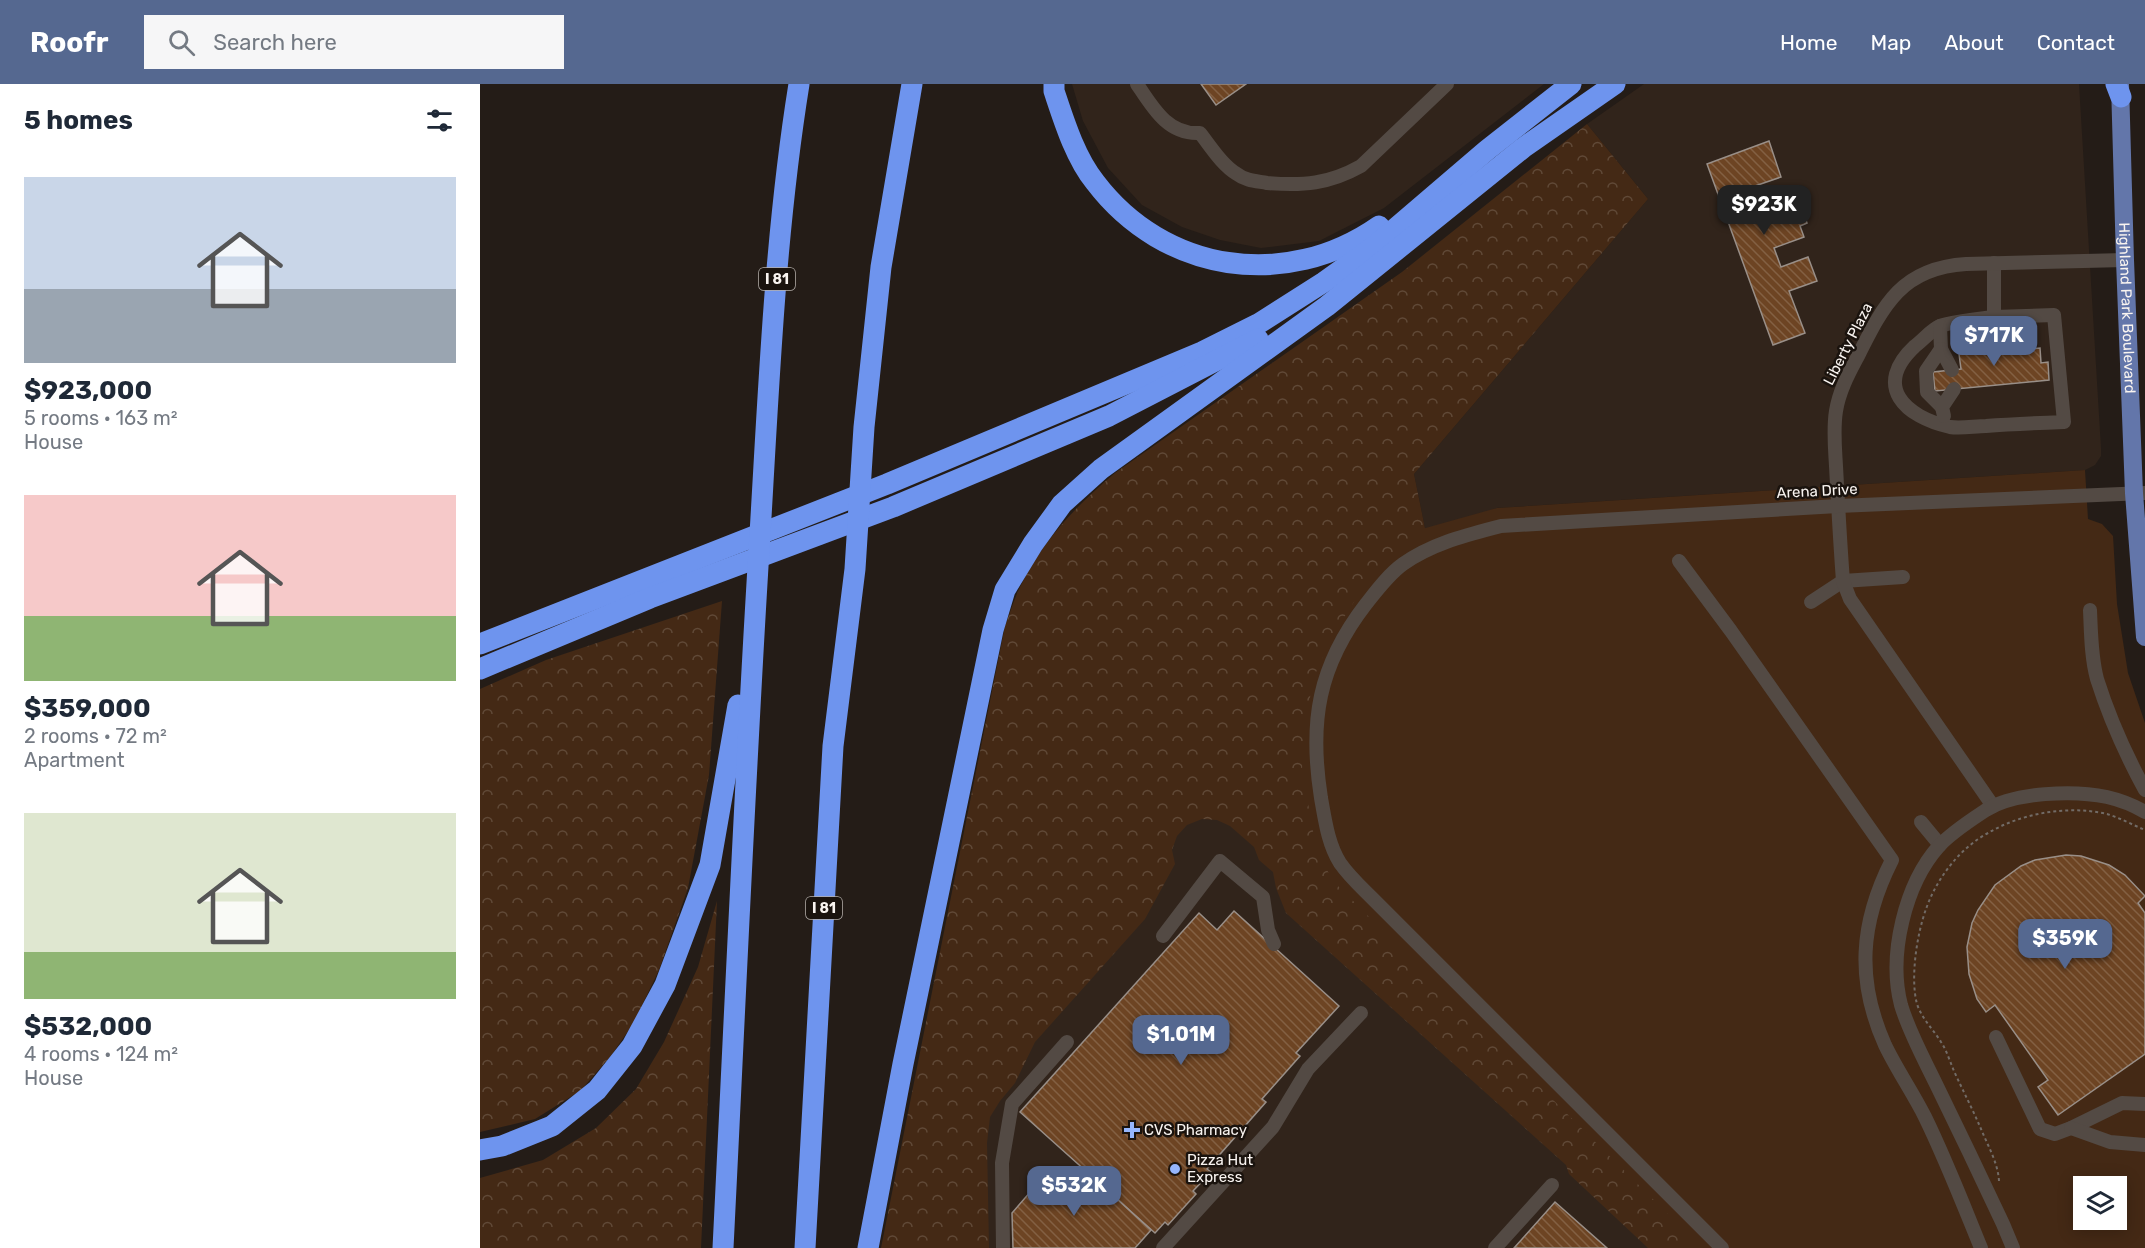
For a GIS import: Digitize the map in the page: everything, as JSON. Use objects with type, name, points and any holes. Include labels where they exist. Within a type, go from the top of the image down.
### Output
[{"type":"highway","name":"I 81","points":[[723,1248],[763,475],[780,232],[799,84]]},
{"type":"highway","name":"I 81","points":[[805,1248],[833,746],[855,569],[864,427],[881,267],[912,84]]},
{"type":"highway","points":[[1054,84],[1054,91],[1070,138],[1094,182],[1128,218],[1158,238],[1196,256],[1256,266],[1298,261],[1330,253],[1363,237],[1494,158],[1523,148],[1615,84]]},
{"type":"highway","points":[[868,1248],[903,1064],[993,630],[1005,590],[1033,544],[1062,504],[1101,469],[1327,306],[1494,158],[1571,84]]},
{"type":"highway","points":[[480,644],[887,484],[1202,352],[1258,324],[1324,282],[1494,158]]},
{"type":"highway","points":[[480,669],[650,597],[893,507],[1109,416],[1252,343],[1368,265],[1494,158]]},
{"type":"highway","points":[[480,1150],[502,1146],[552,1126],[597,1090],[632,1046],[665,985],[710,865],[755,608]]},
{"type":"main road","name":"Highland Park Boulevard","points":[[2119,88],[2125,260],[2140,493],[2145,637]]},
{"type":"lane","points":[[1137,84],[1155,111],[1181,131],[1200,133],[1235,174],[1248,181],[1294,185],[1329,180],[1361,166],[1447,84]]},
{"type":"lane","name":"Liberty Plaza","points":[[1843,580],[1835,431],[1838,400],[1879,313],[1895,294],[1913,280],[1932,270],[1952,265],[2125,260]]},
{"type":"lane","points":[[1994,263],[1994,317]]},
{"type":"lane","points":[[2054,315],[2064,422],[1952,427],[1917,414],[1904,404],[1894,386],[1897,374],[1908,353],[1940,326],[1994,317],[2054,315]]},
{"type":"lane","points":[[1940,326],[1941,349],[1952,370]]},
{"type":"lane","points":[[1941,349],[1926,371],[1927,392],[1942,407],[1945,425]]},
{"type":"lane","points":[[1942,407],[1954,389]]},
{"type":"lane","name":"Arena Drive","points":[[1722,1248],[1359,885],[1340,863],[1325,824],[1315,749],[1319,708],[1328,668],[1348,627],[1378,588],[1402,565],[1429,549],[1459,537],[1501,526],[1838,506],[2140,493]]},
{"type":"lane","points":[[1679,561],[1892,860],[1872,907],[1866,940],[1866,969],[1872,1008],[1886,1045],[1924,1116],[1981,1248]]},
{"type":"lane","points":[[1811,602],[1843,580],[1904,578]]},
{"type":"lane","points":[[1843,580],[1850,598],[1993,806]]},
{"type":"lane","points":[[2090,610],[2097,678],[2130,760],[2145,790]]},
{"type":"lane","points":[[2013,1248],[1902,1006],[1898,987],[1898,942],[1903,918],[1922,871],[1940,845],[1976,816],[1993,806],[2024,797],[2083,794],[2108,797],[2145,812]]},
{"type":"lane","points":[[1921,822],[1940,845]]},
{"type":"lane","points":[[1163,936],[1220,861],[1263,897],[1268,930],[1274,945]]},
{"type":"lane","points":[[1163,1248],[1273,1127],[1308,1069],[1361,1013]]},
{"type":"lane","points":[[1996,1037],[2040,1128],[2055,1134],[2122,1103],[2145,1104]]},
{"type":"lane","points":[[1004,1248],[1002,1163],[1012,1104],[1067,1042]]},
{"type":"lane","points":[[2071,1128],[2110,1142],[2145,1145]]},
{"type":"lane","points":[[1495,1248],[1552,1185]]},
{"type":"path","points":[[2000,1186],[1996,1162],[1978,1122],[1941,1042],[1927,1025],[1917,1005],[1915,987],[1920,925],[1930,897],[1943,874],[1961,853],[1979,838],[2020,818],[2041,813],[2088,811],[2108,815],[2145,830]]},
{"type":"shaded area","points":[[1072,84],[1544,84],[1384,208],[1319,241],[1261,248],[1220,240],[1182,227],[1142,205],[1108,168],[1083,121]]},
{"type":"shaded area","points":[[1644,84],[2079,84],[2101,448],[2101,456],[2095,465],[2085,470],[1497,508],[1427,538],[1414,474],[1648,199],[1587,124]]},
{"type":"shaded area","points":[[1202,794],[1689,1248],[967,1248],[967,1087]]},
{"type":"green space","points":[[1587,124],[1648,199],[1414,474],[1427,538],[1390,562],[1359,594],[1332,636],[1313,679],[1302,769],[1317,854],[1335,883],[1702,1248],[1648,1248],[1569,1174],[1566,1165],[1286,913],[1276,888],[1273,872],[1259,860],[1254,847],[1230,826],[1217,820],[1202,819],[1187,825],[1177,836],[1172,850],[1175,864],[1145,919],[1035,1042],[1015,1083],[990,1117],[987,1143],[989,1248],[881,1248],[1005,626],[1020,587],[1039,554],[1074,511],[1115,473],[1402,272]]},
{"type":"green space","points":[[2085,470],[2088,519],[2102,524],[2113,536],[2117,604],[2128,673],[2145,723],[2145,1248],[1696,1248],[1358,928],[1275,814],[1310,614],[1372,543],[1497,508]]},
{"type":"green space","points":[[722,601],[709,775],[688,888],[659,970],[633,1024],[610,1057],[580,1091],[535,1119],[480,1132],[480,689],[546,660]]},
{"type":"green space","points":[[717,901],[701,1248],[480,1248],[480,1178],[543,1160],[596,1128],[636,1089],[664,1042],[698,967]]},
{"type":"building","points":[[1201,84],[1246,84],[1216,105]]},
{"type":"building","points":[[1769,141],[1781,177],[1752,187],[1758,206],[1787,195],[1793,212],[1802,209],[1807,223],[1800,226],[1804,237],[1774,248],[1781,267],[1808,257],[1817,281],[1789,291],[1805,333],[1773,345],[1707,164]]},
{"type":"building","points":[[2008,338],[2008,344],[2015,343],[2015,350],[2040,348],[2041,363],[2048,362],[2049,380],[1935,391],[1933,372],[1961,369],[1959,354],[1969,353],[1968,347],[1972,347],[1972,341]]},
{"type":"building","points":[[2066,855],[2081,856],[2109,865],[2125,875],[2145,896],[2138,903],[2145,913],[2145,1054],[2058,1115],[2038,1087],[2048,1080],[1995,1005],[1986,1012],[1977,999],[1969,974],[1967,947],[1972,923],[1995,885],[2021,866],[2035,860]]},
{"type":"building","points":[[1234,911],[1339,1006],[1296,1053],[1300,1056],[1262,1099],[1266,1102],[1207,1169],[1211,1172],[1193,1191],[1196,1194],[1168,1225],[1165,1222],[1155,1233],[1020,1112],[1199,913],[1217,930]]},
{"type":"building","points":[[1051,1168],[1071,1185],[1085,1170],[1151,1230],[1135,1248],[1013,1248],[1012,1213]]},
{"type":"building","points":[[1555,1202],[1607,1248],[1514,1248]]},
{"type":"place","name":"CVS Pharmacy","points":[[1132,1130]]},
{"type":"place","name":"Pizza Hut Express","points":[[1175,1169]]}]
